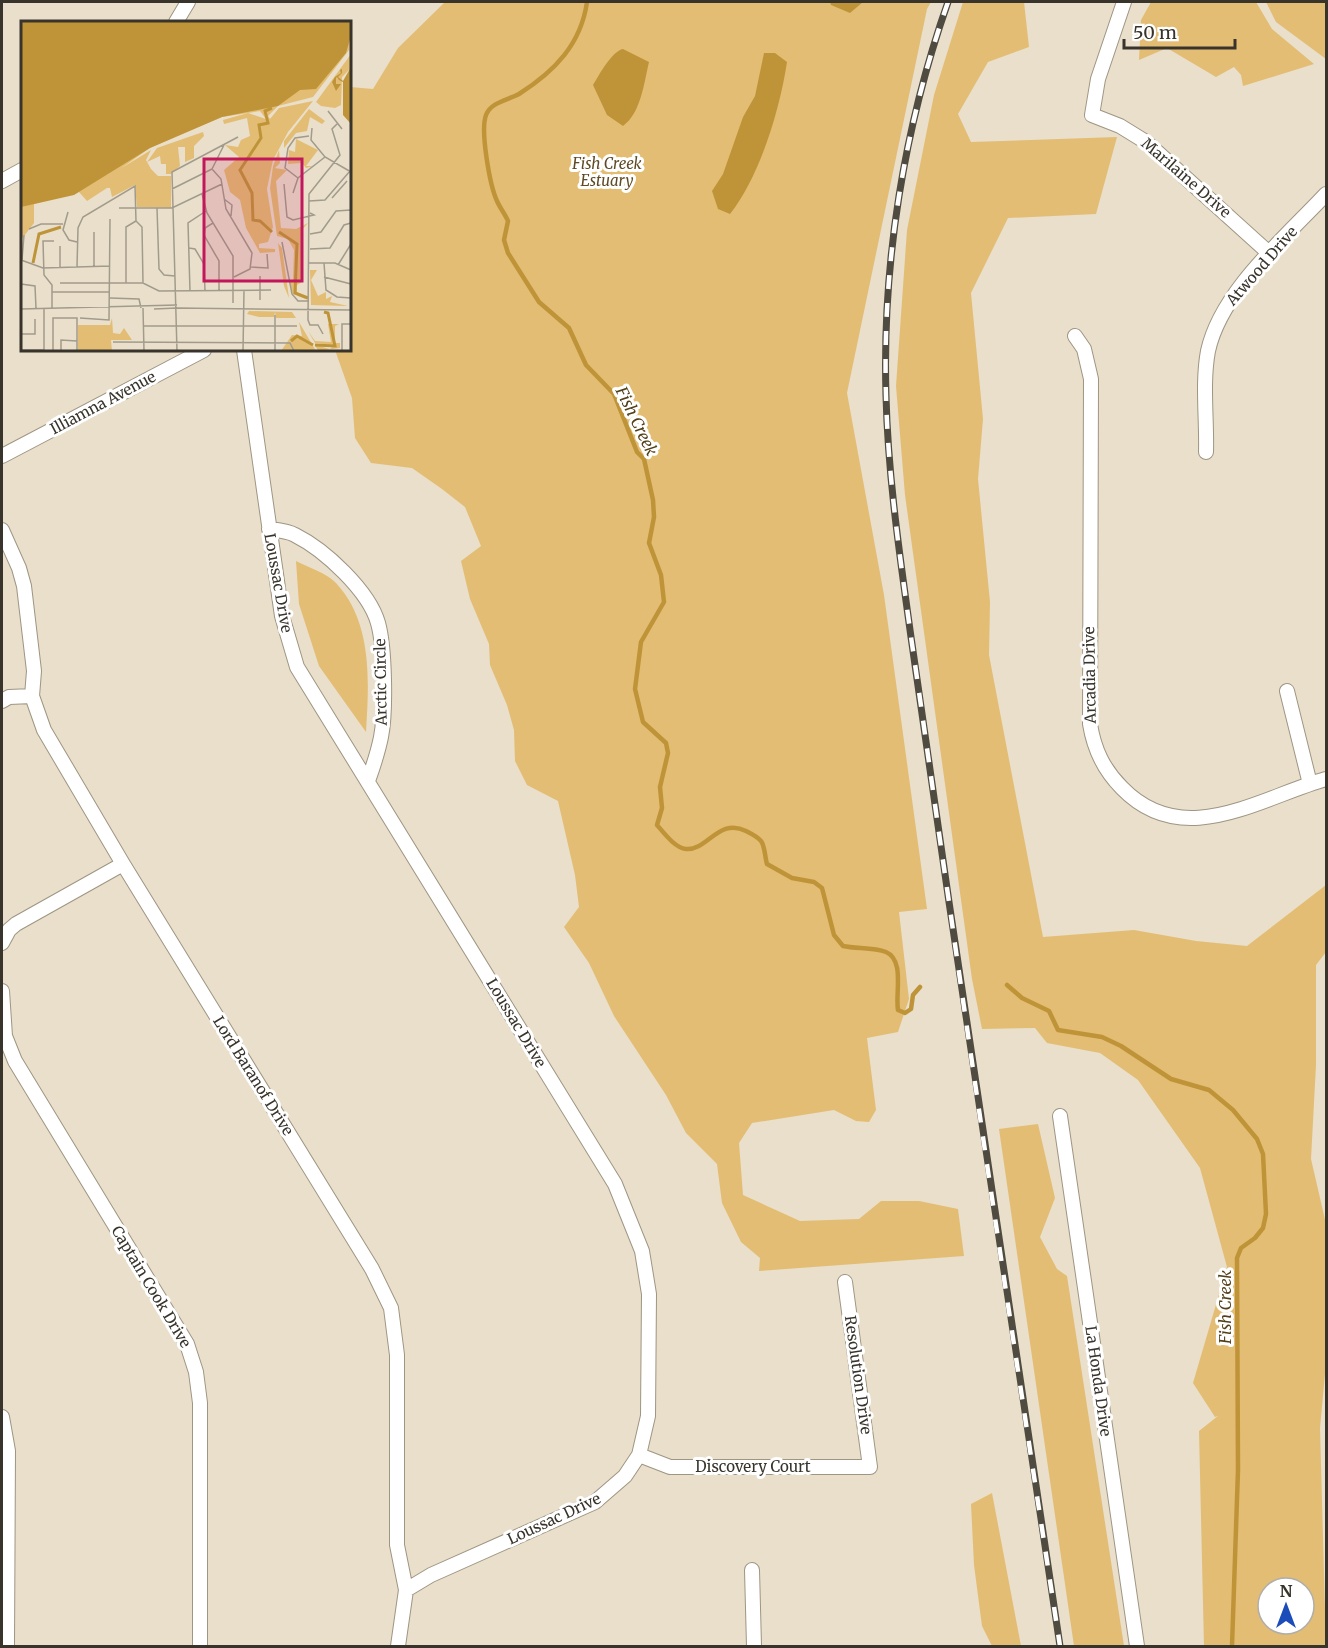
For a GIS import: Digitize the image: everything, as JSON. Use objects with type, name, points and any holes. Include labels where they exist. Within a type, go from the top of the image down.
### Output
[{"type":"street","points":[[177,21],[188,2]]},
{"type":"street","name":"Marilaine Drive","points":[[1124,2],[1098,79],[1092,115],[1120,126],[1146,142],[1270,254]]},
{"type":"street","points":[[2,181],[21,171]]},
{"type":"street","name":"Atwood Drive","points":[[1206,452],[1206,364],[1213,333],[1234,296],[1326,194]]},
{"type":"street","name":"Arcadia Drive","points":[[1075,336],[1086,356],[1091,380],[1090,713],[1093,740],[1107,772],[1129,796],[1154,810],[1179,818],[1193,819],[1221,815],[1326,779]]},
{"type":"street","name":"Illiamna Avenue","points":[[2,456],[202,351]]},
{"type":"street","name":"Loussac Drive","points":[[244,351],[282,616],[297,667],[615,1184],[642,1251],[649,1294],[648,1416],[639,1455],[625,1476],[595,1502],[431,1575],[406,1590]]},
{"type":"street","name":"Arctic Circle","points":[[269,529],[293,533],[314,546],[356,586],[374,611],[379,625],[381,648],[382,735],[368,781]]},
{"type":"street","name":"Lord Baranof Drive","points":[[2,531],[19,568],[24,586],[34,671],[32,696],[44,729],[123,864],[372,1269],[391,1308],[396,1355],[398,1545],[406,1590],[398,1647]]},
{"type":"street","points":[[1287,691],[1310,784]]},
{"type":"street","points":[[2,701],[9,697],[32,696]]},
{"type":"street","points":[[2,943],[9,930],[16,924],[123,864]]},
{"type":"street","name":"Captain Cook Drive","points":[[2,991],[5,1036],[15,1061],[187,1344],[192,1357],[200,1403],[200,1647]]},
{"type":"street","name":"La Honda Drive","points":[[1060,1116],[1137,1647]]},
{"type":"street","name":"Resolution Drive","points":[[845,1282],[870,1467]]},
{"type":"street","points":[[2,1417],[8,1451],[7,1647]]},
{"type":"street","name":"Discovery Court","points":[[639,1455],[670,1467],[870,1467]]},
{"type":"street","points":[[752,1570],[754,1647]]},
{"type":"green space","name":"Fish Creek Estuary","points":[[445,2],[931,2],[927,9],[847,393],[884,595],[927,909],[899,912],[909,999],[898,1032],[867,1038],[876,1110],[869,1122],[856,1121],[834,1110],[752,1123],[739,1143],[743,1195],[800,1221],[859,1219],[881,1201],[919,1201],[958,1209],[964,1256],[759,1271],[760,1258],[741,1242],[722,1203],[717,1164],[686,1133],[666,1095],[614,1016],[589,963],[564,927],[579,907],[575,875],[558,801],[527,785],[515,761],[514,730],[507,705],[490,665],[489,644],[470,599],[461,561],[481,546],[465,507],[442,489],[412,468],[371,463],[355,438],[352,398],[335,351],[351,351],[351,87],[373,89],[398,48]]},
{"type":"green space","points":[[963,2],[1024,2],[1029,47],[988,62],[958,114],[971,142],[1117,137],[1096,214],[1008,218],[971,293],[983,419],[978,479],[990,602],[989,655],[1043,937],[1134,930],[1196,941],[1247,946],[1326,885],[1326,952],[1316,965],[1316,1065],[1311,1159],[1326,1224],[1326,1363],[1320,1428],[1326,1646],[1204,1646],[1199,1431],[1218,1416],[1215,1417],[1193,1383],[1227,1267],[1200,1168],[1138,1080],[1100,1053],[1047,1043],[1035,1028],[982,1029],[972,979],[905,495],[896,386],[907,230],[934,95]]},
{"type":"green space","points":[[1151,2],[1256,2],[1272,29],[1314,64],[1243,86],[1241,75],[1234,67],[1216,77],[1167,48],[1139,60],[1141,20]]},
{"type":"green space","points":[[1266,2],[1326,2],[1326,59],[1276,22]]},
{"type":"green space","points":[[296,561],[332,579],[348,599],[357,616],[363,635],[368,673],[366,732],[319,666],[299,604]]},
{"type":"green space","points":[[1038,1124],[1055,1198],[1040,1237],[1057,1269],[1067,1276],[1124,1646],[1074,1646],[999,1129]]},
{"type":"green space","points":[[992,1493],[1021,1646],[992,1646],[982,1626],[974,1565],[971,1504]]},
{"type":"shaded area","points":[[830,2],[863,2],[850,13],[831,5]]},
{"type":"shaded area","points":[[623,49],[649,62],[638,106],[623,126],[607,115],[593,85],[610,59]]},
{"type":"shaded area","points":[[764,53],[775,53],[787,62],[784,80],[774,121],[759,162],[751,181],[730,214],[718,209],[712,191],[723,174],[743,117],[755,96]]},
{"type":"waterway","name":"Fish Creek","points":[[587,2],[579,31],[555,66],[519,94],[496,104],[488,111],[484,123],[485,145],[494,194],[508,221],[504,240],[508,253],[539,302],[569,328],[586,365],[614,394],[637,452],[644,459],[653,500],[654,517],[649,543],[661,575],[664,602],[641,642],[635,689],[643,722],[666,743],[668,753],[660,787],[662,808],[657,825],[674,843],[686,849],[694,848],[728,828],[737,828],[754,835],[762,843],[767,864],[792,878],[814,882],[822,888],[834,935],[843,946],[881,950],[892,956],[898,978],[898,1010],[905,1013],[911,1009],[913,995],[920,987]]},
{"type":"waterway","name":"Fish Creek","points":[[1007,985],[1022,998],[1049,1011],[1058,1030],[1102,1037],[1121,1046],[1171,1079],[1209,1090],[1233,1110],[1257,1139],[1263,1154],[1266,1214],[1263,1228],[1255,1238],[1241,1248],[1237,1258],[1238,1470],[1232,1646]]},
{"type":"railway","points":[[948,2],[919,98],[899,196],[892,246],[886,346],[889,457],[903,577],[962,995],[1060,1646]]}]
